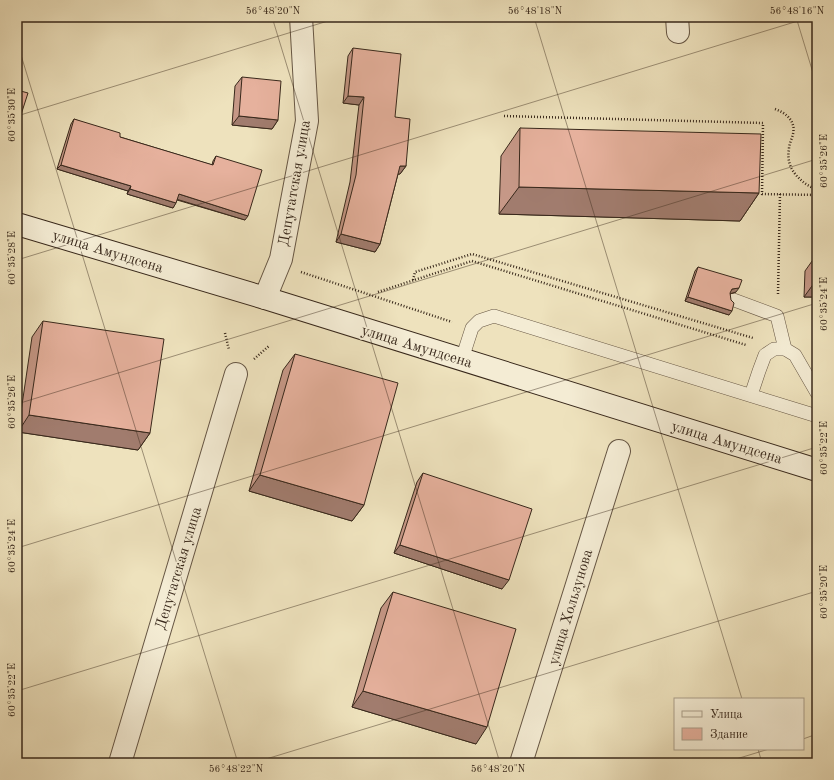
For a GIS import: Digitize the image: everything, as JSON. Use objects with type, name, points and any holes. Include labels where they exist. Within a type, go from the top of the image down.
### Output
[{"type":"street","name":"Депутатская улица","points":[[265,298],[281,259],[307,121],[301,17]]},
{"type":"street","name":"улица Амундсена","points":[[17,224],[265,298],[817,470]]},
{"type":"street","name":"Депутатская улица","points":[[120,763],[236,374]]},
{"type":"street","name":"улица Хользунова","points":[[521,763],[619,451]]},
{"type":"lane","points":[[734,300],[777,316],[785,348]]},
{"type":"lane","points":[[462,359],[472,328],[479,322],[494,316],[817,416]]},
{"type":"lane","points":[[751,396],[765,355],[774,349],[785,348],[795,355],[817,393]]},
{"type":"path","points":[[775,109],[788,116],[793,123],[793,133],[788,155],[792,170],[804,182],[817,189]]},
{"type":"path","points":[[504,116],[764,123],[762,194],[817,195]]},
{"type":"path","points":[[777,316],[780,194]]},
{"type":"path","points":[[413,280],[415,272],[472,254],[785,348]]},
{"type":"path","points":[[378,292],[472,261],[769,352]]},
{"type":"building","points":[[353,48],[401,54],[395,117],[410,119],[406,166],[400,166],[380,244],[341,234],[356,175],[364,97],[348,96]]},
{"type":"building","points":[[242,77],[281,81],[278,120],[239,116]]},
{"type":"building","points":[[17,90],[28,93],[17,127]]},
{"type":"building","points":[[74,119],[120,133],[120,137],[213,165],[216,156],[262,170],[248,216],[179,194],[176,203],[130,189],[131,186],[61,165]]},
{"type":"building","points":[[520,128],[761,134],[759,193],[519,187]]},
{"type":"building","points":[[698,267],[742,280],[739,288],[732,289],[730,293],[731,300],[734,303],[732,311],[688,297]]},
{"type":"building","points":[[43,321],[164,339],[150,433],[29,415]]},
{"type":"building","points":[[295,354],[398,383],[364,505],[260,475]]},
{"type":"building","points":[[423,473],[532,509],[509,580],[400,545]]},
{"type":"building","points":[[393,592],[516,629],[487,727],[363,691]]}]
